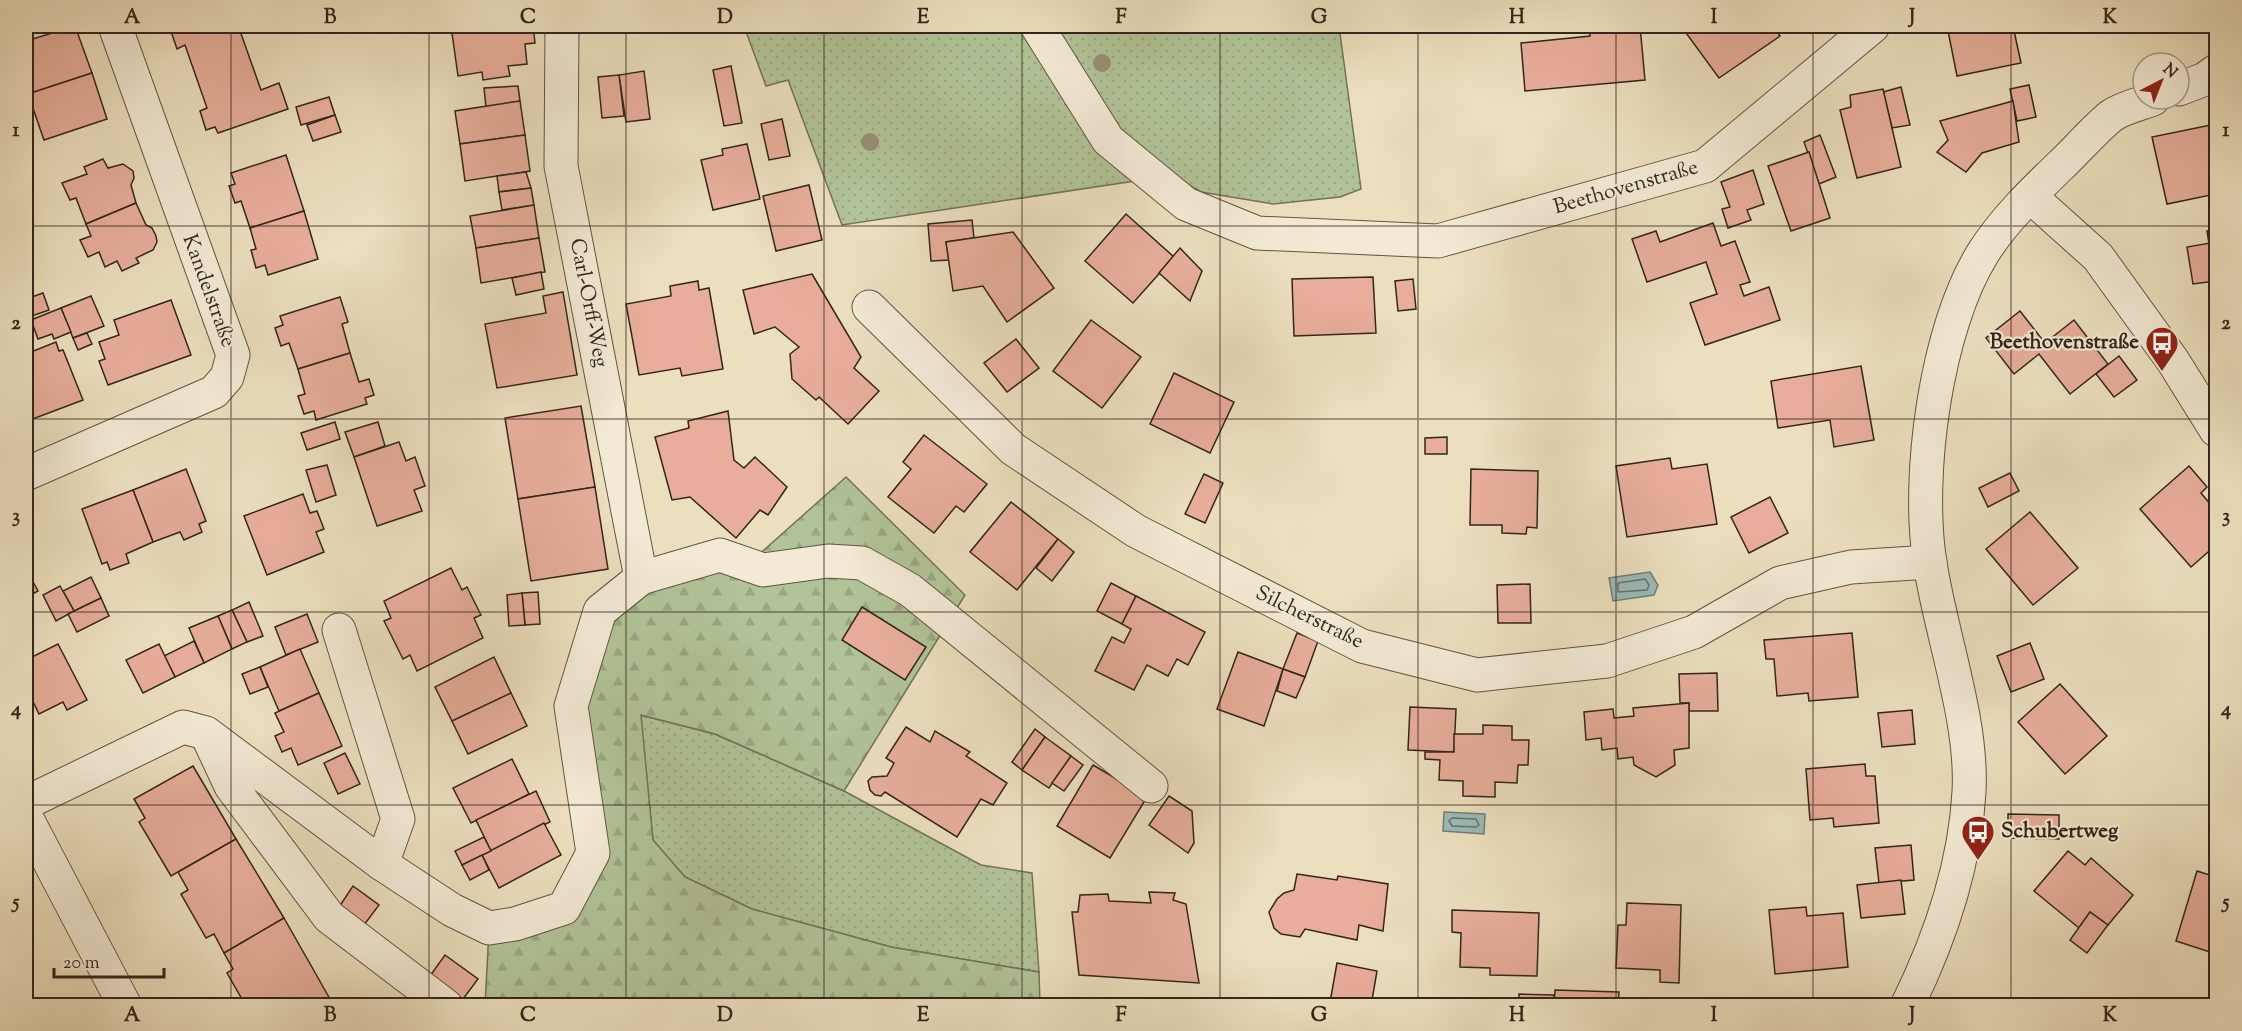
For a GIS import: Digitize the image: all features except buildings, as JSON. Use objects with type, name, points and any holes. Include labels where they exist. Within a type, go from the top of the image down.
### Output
[{"type":"street","name":"Kandelstraße","points":[[26,474],[214,392],[228,377],[233,355],[115,26]]},
{"type":"street","name":"Carl-Orff-Weg","points":[[562,26],[561,166],[641,578]]},
{"type":"street","name":"Beethovenstraße","points":[[1037,26],[1108,140],[1186,204],[1257,233],[1438,241],[1705,166],[1873,26]]},
{"type":"street","points":[[2191,84],[2217,71]]},
{"type":"street","points":[[1907,1005],[1943,919],[1960,854],[1969,792],[1965,735],[1930,562],[1926,497],[1933,401],[1957,308],[1983,253],[2030,196],[2113,115],[2131,108]]},
{"type":"street","points":[[2030,196],[2098,257],[2173,362],[2217,430]]},
{"type":"street","name":"Silcherstraße","points":[[869,307],[1013,449],[1136,531],[1362,646],[1477,675],[1607,661],[1694,632],[1780,583],[1851,567],[1930,562]]},
{"type":"street","points":[[26,803],[183,727],[206,733],[382,864],[452,910],[489,928],[515,924],[564,908],[593,853],[571,706],[600,611],[641,578],[720,555],[763,570],[840,562],[862,563],[889,576],[1151,786]]},
{"type":"street","points":[[339,630],[398,819],[382,864]]},
{"type":"street","points":[[206,733],[231,786],[328,917],[446,1005]]},
{"type":"street","points":[[26,817],[125,1005]]},
{"type":"green space","points":[[744,26],[1339,26],[1361,189],[1340,197],[1273,204],[1201,192],[1156,166],[1135,181],[842,225],[788,80],[766,86]]},
{"type":"green space","points":[[846,477],[965,595],[844,791],[715,734],[641,715],[653,840],[685,877],[752,909],[891,947],[1039,972],[1040,1005],[485,1006],[489,930],[516,929],[596,856],[573,705],[602,612],[645,582],[745,567]]},
{"type":"green space","points":[[640,715],[715,734],[844,791],[981,865],[1032,873],[1039,972],[891,947],[752,909],[685,877],[653,840]]},
{"type":"water","points":[[1650,572],[1658,585],[1654,595],[1613,601],[1609,578]]},
{"type":"water","points":[[1444,812],[1485,814],[1484,834],[1443,831]]},
{"type":"place","name":"Beethovenstraße","points":[[2162,372]]},
{"type":"place","name":"Schubertweg","points":[[1978,861]]}]
